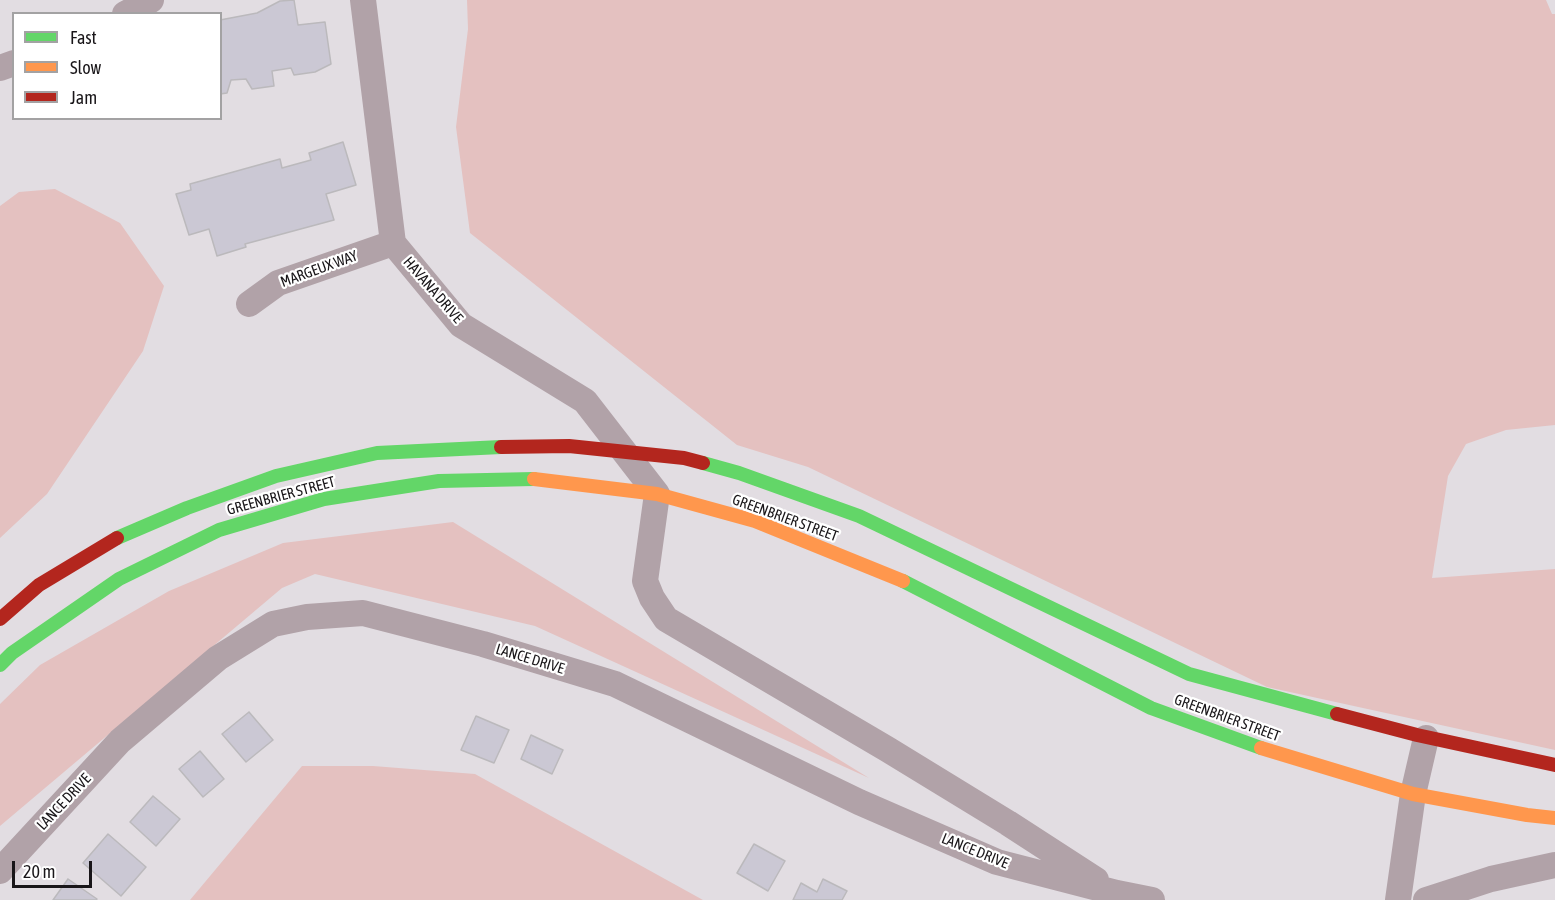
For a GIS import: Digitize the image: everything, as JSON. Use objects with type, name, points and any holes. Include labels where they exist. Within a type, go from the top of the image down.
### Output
[{"type":"main road","name":"GREENBRIER STREET","points":[[0,619],[39,585],[110,542],[187,508],[276,476],[377,453],[568,446],[684,458],[739,473],[859,516],[1189,674],[1426,738],[1555,765]]},
{"type":"main road","name":"GREENBRIER STREET","points":[[0,665],[12,653],[119,579],[219,530],[324,500],[439,481],[537,479],[657,494],[755,521],[897,578],[1151,708],[1282,756],[1413,794],[1555,818]]},
{"type":"street","points":[[129,12],[151,0]]},
{"type":"street","name":"HAVANA DRIVE","points":[[363,0],[393,243],[461,325],[585,401],[657,494]]},
{"type":"street","name":"MARGEUX WAY","points":[[249,304],[278,283],[393,243]]},
{"type":"street","name":"LANCE DRIVE","points":[[657,494],[645,580],[652,598],[666,619],[887,749],[1117,893]]},
{"type":"street","name":"LANCE DRIVE","points":[[0,871],[120,741],[218,658],[273,624],[307,617],[363,613],[483,644],[615,684],[858,801],[997,862],[1152,900]]},
{"type":"street","points":[[1398,900],[1413,794],[1426,738]]},
{"type":"street","points":[[1426,900],[1491,879],[1555,865]]},
{"type":"shaded area","points":[[467,0],[1546,0],[1552,14],[1555,14],[1555,425],[1506,430],[1466,444],[1448,476],[1432,578],[1555,569],[1555,750],[1267,687],[808,467],[737,445],[470,233],[456,127],[468,29]]},
{"type":"shaded area","points":[[55,189],[120,223],[164,286],[143,351],[47,494],[0,538],[0,206],[19,192]]},
{"type":"shaded area","points":[[453,522],[869,778],[535,626],[315,574],[282,588],[0,826],[0,704],[40,665],[169,591],[283,543]]},
{"type":"shaded area","points":[[302,766],[373,766],[475,774],[703,900],[190,900]]},
{"type":"building","points":[[294,0],[298,25],[325,22],[331,64],[315,72],[294,75],[291,68],[272,71],[274,86],[252,89],[246,79],[231,80],[227,93],[222,94],[222,20],[257,13],[280,1]]},
{"type":"building","points":[[343,142],[356,185],[326,194],[334,220],[245,244],[246,247],[217,256],[209,229],[189,235],[176,194],[191,190],[190,184],[280,159],[282,168],[311,160],[309,153]]},
{"type":"building","points":[[249,712],[273,740],[246,762],[222,734]]},
{"type":"building","points":[[476,716],[509,730],[494,763],[461,750]]},
{"type":"building","points":[[531,735],[563,750],[552,774],[521,759]]},
{"type":"building","points":[[200,751],[224,779],[203,797],[179,769]]},
{"type":"building","points":[[153,796],[180,819],[156,846],[130,822]]},
{"type":"building","points":[[108,834],[146,867],[121,896],[83,863]]},
{"type":"building","points":[[754,844],[785,861],[768,891],[737,873]]},
{"type":"building","points":[[68,879],[97,899],[53,900]]},
{"type":"building","points":[[823,879],[847,891],[842,900],[793,900],[801,883],[817,892]]},
{"type":"traffic: fast","points":[[117,538],[187,508],[276,476],[377,453],[501,447]]},
{"type":"traffic: fast","points":[[703,463],[739,473],[859,516],[1189,674],[1337,714]]},
{"type":"traffic: fast","points":[[0,665],[12,653],[119,579],[219,530],[324,499],[439,481],[534,479]]},
{"type":"traffic: fast","points":[[903,581],[1151,708],[1261,748]]},
{"type":"traffic: slow","points":[[534,479],[657,494],[755,521],[903,581]]},
{"type":"traffic: slow","points":[[1261,748],[1413,794],[1555,818]]},
{"type":"traffic: jam","points":[[501,447],[569,446],[684,458],[703,463]]},
{"type":"traffic: jam","points":[[0,619],[39,585],[117,538]]},
{"type":"traffic: jam","points":[[1337,714],[1417,735],[1555,765]]}]
